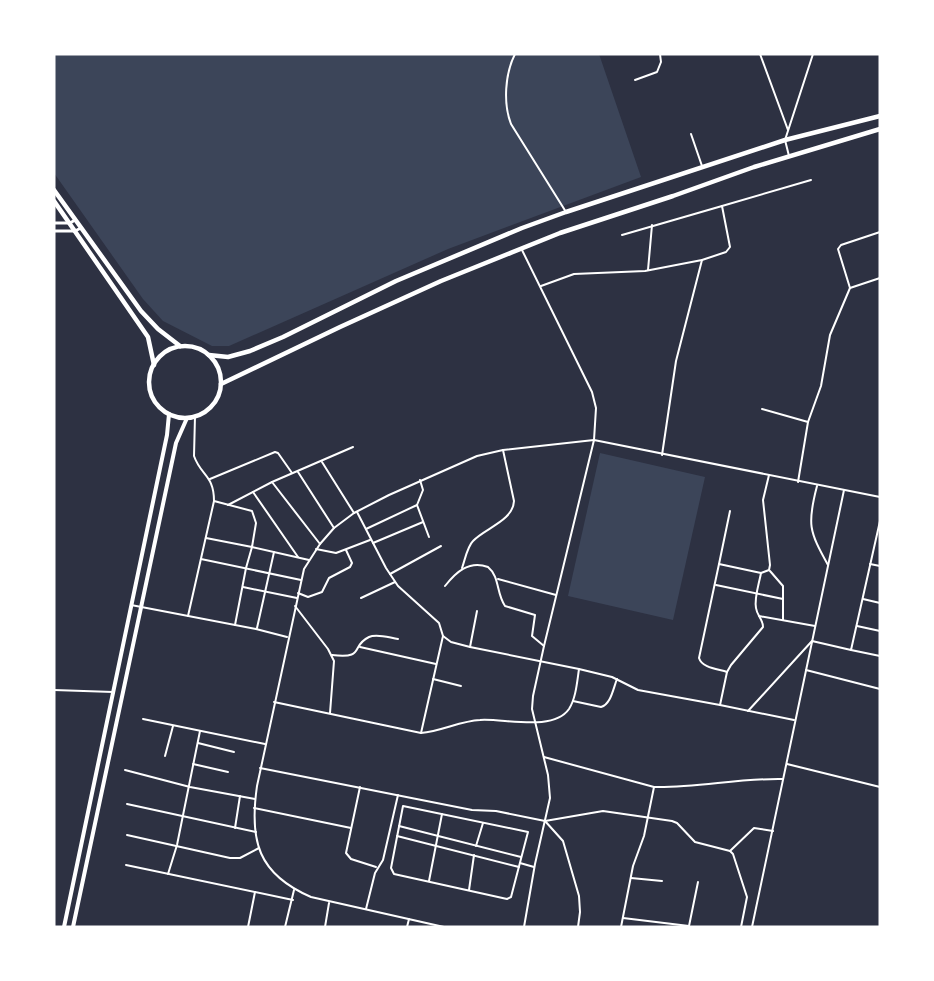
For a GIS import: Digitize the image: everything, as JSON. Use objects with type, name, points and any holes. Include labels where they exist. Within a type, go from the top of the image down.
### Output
[{"type":"highway","points":[[209,355],[217,366],[221,384],[213,405],[206,411],[186,418],[169,414],[155,401],[149,381],[154,365],[164,353],[180,346],[194,347],[209,355],[228,357],[237,355],[283,337],[396,281],[566,212],[785,140],[880,116]]},
{"type":"highway","points":[[221,384],[350,322],[521,248],[789,156],[880,129]]},
{"type":"highway","points":[[54,190],[72,221],[75,231],[148,337],[154,365]]},
{"type":"highway","points":[[54,201],[81,228],[141,311],[158,329],[180,346]]},
{"type":"main road","points":[[64,927],[169,414]]},
{"type":"main road","points":[[73,927],[176,443],[186,418]]},
{"type":"street","points":[[515,54],[505,99],[507,115],[566,212]]},
{"type":"street","points":[[635,80],[657,72],[662,62],[660,54]]},
{"type":"street","points":[[760,54],[788,130]]},
{"type":"street","points":[[789,156],[785,140],[813,54]]},
{"type":"street","points":[[691,134],[702,166]]},
{"type":"street","points":[[622,235],[811,180]]},
{"type":"street","points":[[540,286],[574,274],[648,270],[702,260],[726,252],[730,247],[723,206]]},
{"type":"street","points":[[54,223],[72,221]]},
{"type":"street","points":[[648,270],[652,225]]},
{"type":"street","points":[[54,231],[75,231],[81,228]]},
{"type":"street","points":[[798,482],[808,422],[821,386],[830,335],[850,288],[838,249],[839,246],[880,232]]},
{"type":"street","points":[[521,248],[592,392],[596,408],[594,440],[543,646],[532,709],[544,757],[550,798],[534,867],[524,927]]},
{"type":"street","points":[[662,455],[676,361],[702,260]]},
{"type":"street","points":[[850,288],[880,278]]},
{"type":"street","points":[[762,409],[808,422]]},
{"type":"street","points":[[188,616],[214,501],[214,490],[210,479],[194,456],[195,416]]},
{"type":"street","points":[[444,927],[329,903],[294,890],[278,878],[265,863],[259,848],[255,800],[298,593],[309,560],[334,528],[356,512],[420,480],[477,456],[503,450],[594,440],[880,497]]},
{"type":"street","points":[[228,505],[272,482],[352,447]]},
{"type":"street","points":[[445,586],[462,569],[472,542],[494,527],[513,508],[514,501],[503,450]]},
{"type":"street","points":[[210,479],[275,452],[292,473]]},
{"type":"street","points":[[321,461],[356,512],[395,582],[439,623],[443,636],[421,733]]},
{"type":"street","points":[[298,471],[334,528]]},
{"type":"street","points":[[769,475],[763,500],[769,570],[783,586],[783,620]]},
{"type":"street","points":[[420,480],[423,490],[417,505],[429,537]]},
{"type":"street","points":[[272,482],[320,543]]},
{"type":"street","points":[[817,486],[810,513],[810,524],[815,541],[828,565]]},
{"type":"street","points":[[752,927],[844,490]]},
{"type":"street","points":[[253,492],[298,557]]},
{"type":"street","points":[[214,501],[252,511],[255,516],[252,547],[235,626]]},
{"type":"street","points":[[366,529],[417,505]]},
{"type":"street","points":[[727,672],[705,666],[700,663],[699,658],[730,511]]},
{"type":"street","points":[[851,650],[880,521]]},
{"type":"street","points":[[374,543],[423,522]]},
{"type":"street","points":[[206,538],[309,560]]},
{"type":"street","points":[[316,549],[332,553],[371,540]]},
{"type":"street","points":[[390,574],[441,546]]},
{"type":"street","points":[[298,593],[308,597],[322,592],[329,578],[351,567],[352,563],[346,550]]},
{"type":"street","points":[[256,629],[274,552]]},
{"type":"street","points":[[201,559],[302,580]]},
{"type":"street","points":[[719,564],[761,573],[769,570]]},
{"type":"street","points":[[870,564],[880,566]]},
{"type":"street","points":[[462,569],[473,565],[484,565],[490,568],[497,578],[501,599],[505,606],[535,615],[532,636],[543,646]]},
{"type":"street","points":[[720,705],[730,664],[763,627],[763,621],[756,605],[761,573]]},
{"type":"street","points":[[497,578],[556,595]]},
{"type":"street","points":[[361,598],[395,582]]},
{"type":"street","points":[[715,585],[783,599]]},
{"type":"street","points":[[243,586],[297,598]]},
{"type":"street","points":[[863,599],[880,603]]},
{"type":"street","points":[[131,606],[288,637]]},
{"type":"street","points":[[296,606],[332,655],[335,669],[330,714]]},
{"type":"street","points":[[470,647],[477,611]]},
{"type":"street","points":[[759,616],[815,626]]},
{"type":"street","points":[[856,626],[880,630]]},
{"type":"street","points":[[332,655],[349,656],[360,647],[365,639],[373,636],[398,639]]},
{"type":"street","points":[[443,636],[451,642],[470,647],[617,679],[638,690],[795,720]]},
{"type":"street","points":[[812,640],[880,657]]},
{"type":"street","points":[[748,711],[812,640]]},
{"type":"street","points":[[360,647],[436,664]]},
{"type":"street","points":[[274,702],[421,733],[439,731],[478,720],[535,723],[561,716],[570,708],[579,669]]},
{"type":"street","points":[[806,670],[880,689]]},
{"type":"street","points":[[432,679],[461,686]]},
{"type":"street","points":[[573,701],[605,706],[617,679]]},
{"type":"street","points":[[54,690],[113,692]]},
{"type":"street","points":[[143,719],[265,744]]},
{"type":"street","points":[[165,756],[173,726]]},
{"type":"street","points":[[168,874],[177,845],[200,731]]},
{"type":"street","points":[[198,743],[234,752]]},
{"type":"street","points":[[544,757],[654,787],[751,778],[783,779]]},
{"type":"street","points":[[193,764],[228,772]]},
{"type":"street","points":[[786,764],[880,787]]},
{"type":"street","points":[[260,768],[472,810],[545,821],[603,811],[648,816],[677,823],[695,842],[730,851],[735,858],[747,897],[741,927]]},
{"type":"street","points":[[125,770],[255,800]]},
{"type":"street","points":[[360,787],[346,853],[348,857],[378,867]]},
{"type":"street","points":[[621,927],[654,787]]},
{"type":"street","points":[[366,909],[378,867],[383,860],[399,795]]},
{"type":"street","points":[[235,828],[240,796]]},
{"type":"street","points":[[127,804],[256,832]]},
{"type":"street","points":[[403,806],[483,823],[528,832],[511,897],[507,899],[392,872],[403,806]]},
{"type":"street","points":[[254,808],[351,828]]},
{"type":"street","points":[[429,881],[442,814]]},
{"type":"street","points":[[545,821],[563,841],[579,896],[578,927]]},
{"type":"street","points":[[476,846],[483,823]]},
{"type":"street","points":[[399,825],[521,857]]},
{"type":"street","points":[[730,851],[754,828],[773,831]]},
{"type":"street","points":[[390,829],[398,832]]},
{"type":"street","points":[[127,835],[235,858],[259,848]]},
{"type":"street","points":[[397,836],[534,867]]},
{"type":"street","points":[[469,890],[474,855]]},
{"type":"street","points":[[126,865],[293,900]]},
{"type":"street","points":[[631,878],[662,881]]},
{"type":"street","points":[[623,918],[689,926],[698,882]]},
{"type":"street","points":[[285,927],[294,890]]},
{"type":"street","points":[[248,927],[255,892]]},
{"type":"street","points":[[325,927],[329,903]]},
{"type":"street","points":[[407,927],[409,919]]},
{"type":"shaded area","points":[[54,54],[599,54],[641,177],[448,249],[229,346],[212,346],[163,321],[143,299],[54,173]]},
{"type":"shaded area","points":[[600,453],[705,477],[673,620],[568,596]]}]
